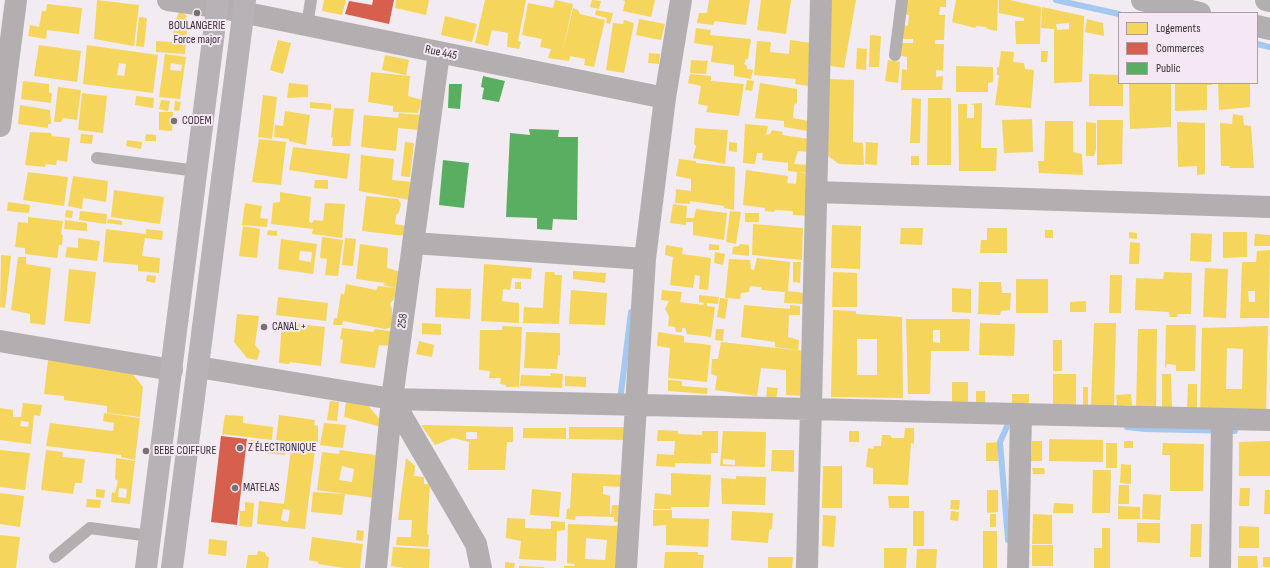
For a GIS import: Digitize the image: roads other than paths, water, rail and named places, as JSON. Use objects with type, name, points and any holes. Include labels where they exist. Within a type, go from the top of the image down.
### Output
[{"type":"main road","points":[[1142,0],[1196,12]]},
{"type":"main road","points":[[1266,0],[1270,1]]},
{"type":"main road","points":[[146,568],[218,4]]},
{"type":"main road","points":[[172,568],[244,6]]},
{"type":"main road","points":[[1258,26],[1270,29]]},
{"type":"street","points":[[0,119],[16,0]]},
{"type":"street","name":"Rue 445","points":[[168,0],[244,6],[307,26],[665,98]]},
{"type":"street","points":[[626,568],[644,258],[665,98],[681,0]]},
{"type":"street","points":[[807,568],[821,0]]},
{"type":"street","name":"258","points":[[376,568],[392,399],[439,53]]},
{"type":"street","points":[[816,192],[1270,207]]},
{"type":"street","points":[[413,243],[644,258]]},
{"type":"street","points":[[0,341],[172,370]]},
{"type":"street","points":[[198,367],[392,399],[1270,420]]},
{"type":"street","points":[[392,399],[476,544],[481,568]]},
{"type":"street","points":[[1018,568],[1022,414]]},
{"type":"street","points":[[1220,568],[1222,419]]},
{"type":"lane","points":[[307,26],[311,0]]},
{"type":"lane","points":[[895,55],[902,0]]},
{"type":"lane","points":[[97,158],[197,171]]},
{"type":"lane","points":[[55,557],[90,528],[150,536]]},
{"type":"waterway","points":[[1056,0],[1118,14]]},
{"type":"waterway","points":[[1258,44],[1270,47]]},
{"type":"waterway","points":[[622,400],[621,393],[631,312]]},
{"type":"waterway","points":[[1008,540],[1000,442],[1009,422],[1013,421]]},
{"type":"waterway","points":[[1127,427],[1145,429],[1235,431]]},
{"type":"place","name":"BOULANGERIE Force major","points":[[197,13]]},
{"type":"place","name":"CODEM","points":[[174,121]]},
{"type":"place","name":"CANAL +","points":[[264,327]]},
{"type":"place","name":"Z ÉLECTRONIQUE","points":[[240,448]]},
{"type":"place","name":"BEBE COIFFURE","points":[[146,451]]},
{"type":"place","name":"MATELAS","points":[[235,488]]}]
